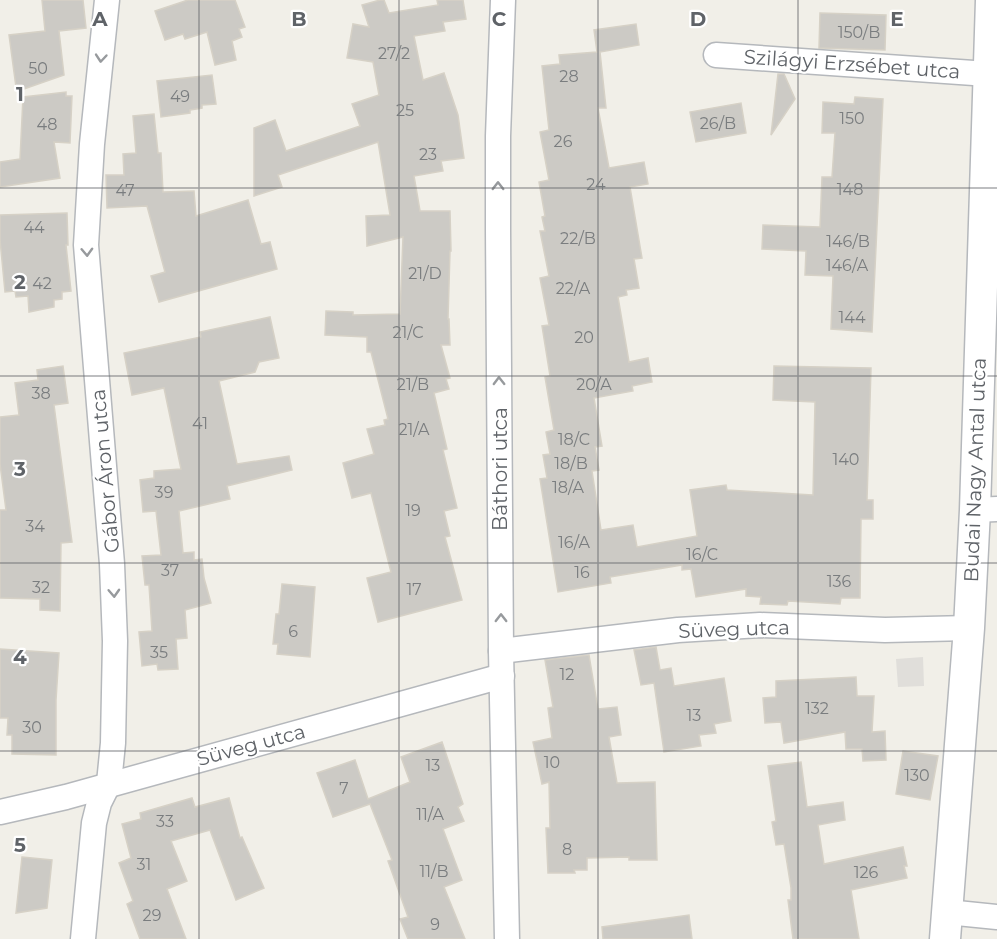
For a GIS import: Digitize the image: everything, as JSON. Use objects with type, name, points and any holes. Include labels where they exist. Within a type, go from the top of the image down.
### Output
[{"type":"street","name":"Gábor Áron utca","points":[[83,939],[95,813],[109,783],[113,743],[114,612],[86,245],[92,144],[107,0]]},
{"type":"street","name":"Báthori utca","points":[[503,0],[498,136],[501,651],[507,939]]},
{"type":"street","name":"Budai Nagy Antal utca","points":[[946,926],[969,628],[986,509],[988,74],[991,0]]},
{"type":"street","name":"Szilágyi Erzsébet utca","points":[[716,55],[988,74]]},
{"type":"street","name":"Süveg utca","points":[[501,651],[678,630],[760,625],[885,630],[969,628]]},
{"type":"street","name":"Süveg utca","points":[[0,812],[66,797],[109,783],[502,676]]},
{"type":"street","points":[[946,926],[997,917]]},
{"type":"shaded area","points":[[923,657],[924,686],[898,687],[896,659]]},
{"type":"building","points":[[42,0],[83,0],[86,28],[59,31],[64,75],[18,91],[9,35],[45,31]]},
{"type":"building","points":[[188,0],[235,0],[245,27],[239,29],[242,37],[232,41],[236,60],[215,65],[207,32],[185,39],[183,34],[165,40],[155,11]]},
{"type":"building","points":[[384,0],[389,13],[438,5],[437,0],[463,0],[466,19],[443,22],[445,31],[414,36],[423,80],[444,73],[458,115],[464,158],[441,161],[443,171],[414,176],[420,211],[450,211],[448,319],[450,345],[441,345],[450,378],[446,379],[449,389],[434,393],[447,449],[443,450],[457,508],[444,511],[450,536],[445,537],[462,600],[378,622],[367,578],[391,572],[371,493],[352,498],[343,463],[374,454],[367,429],[385,425],[384,420],[388,419],[371,352],[367,352],[367,337],[325,335],[326,311],[353,312],[353,315],[400,314],[403,237],[367,246],[366,216],[390,215],[378,142],[278,175],[282,187],[254,196],[254,128],[275,120],[286,151],[360,126],[352,104],[379,95],[373,62],[347,58],[353,24],[369,27],[362,5]]},
{"type":"building","points":[[820,13],[886,15],[885,50],[819,48]]},
{"type":"building","points":[[636,24],[639,45],[600,52],[606,108],[598,108],[609,168],[644,162],[648,184],[630,187],[642,258],[634,259],[639,288],[626,290],[627,295],[618,297],[629,362],[648,358],[652,382],[632,386],[633,391],[594,398],[602,446],[595,447],[599,470],[592,471],[601,530],[633,525],[637,547],[697,536],[690,490],[726,485],[727,490],[813,495],[815,402],[773,400],[774,366],[871,368],[867,500],[873,500],[873,519],[861,519],[860,598],[841,598],[840,604],[788,601],[787,605],[760,604],[761,597],[746,596],[746,589],[696,597],[691,569],[682,570],[682,565],[610,577],[611,583],[558,592],[540,479],[547,478],[543,455],[550,454],[546,432],[554,430],[545,377],[550,376],[542,326],[549,325],[540,278],[549,276],[540,231],[545,231],[542,217],[545,216],[539,182],[549,180],[540,132],[549,130],[542,66],[560,64],[559,55],[597,52],[594,30]]},
{"type":"building","points":[[778,74],[784,74],[795,99],[771,135]]},
{"type":"building","points":[[212,75],[216,104],[202,105],[202,108],[190,110],[190,113],[161,117],[157,81]]},
{"type":"building","points":[[66,92],[66,96],[72,96],[70,143],[54,142],[60,178],[0,187],[0,162],[20,159],[23,97]]},
{"type":"building","points":[[855,97],[883,99],[872,332],[831,329],[833,276],[805,275],[806,251],[762,249],[763,225],[820,227],[822,177],[832,177],[835,133],[822,133],[823,102],[854,104]]},
{"type":"building","points":[[741,103],[746,133],[696,142],[690,112]]},
{"type":"building","points":[[154,114],[158,153],[161,153],[163,192],[194,191],[196,216],[248,200],[261,244],[270,242],[277,269],[159,302],[151,276],[165,272],[147,206],[107,208],[106,175],[124,175],[123,154],[136,153],[133,116]]},
{"type":"building","points":[[67,213],[68,245],[66,245],[71,291],[62,292],[62,299],[54,300],[54,307],[29,312],[28,296],[16,297],[15,291],[5,292],[0,215]]},
{"type":"building","points":[[270,317],[279,358],[259,362],[255,372],[219,381],[237,464],[289,456],[292,470],[227,486],[230,499],[179,511],[183,553],[194,552],[194,560],[202,559],[204,578],[211,603],[185,610],[187,638],[176,639],[178,669],[158,670],[157,664],[142,666],[139,632],[152,631],[149,585],[145,585],[142,556],[161,555],[156,511],[143,512],[140,480],[154,478],[154,471],[181,469],[164,388],[132,395],[124,353],[201,337],[200,332]]},
{"type":"building","points":[[63,366],[68,403],[54,405],[72,542],[61,543],[60,611],[40,610],[40,599],[0,598],[0,510],[6,510],[0,464],[0,417],[19,415],[15,383],[38,380],[37,370]]},
{"type":"building","points":[[282,584],[315,587],[310,657],[277,654],[278,644],[273,644]]},
{"type":"building","points":[[656,647],[660,670],[671,668],[674,686],[724,678],[731,721],[714,724],[716,733],[699,735],[701,746],[664,752],[654,683],[641,685],[634,650]]},
{"type":"building","points":[[0,649],[59,653],[56,755],[12,754],[12,735],[7,735],[8,718],[0,718]]},
{"type":"building","points":[[589,655],[598,709],[617,707],[621,735],[609,737],[617,783],[655,782],[657,860],[629,860],[629,857],[587,858],[587,870],[574,870],[575,873],[548,873],[546,828],[550,828],[549,782],[542,784],[533,742],[552,738],[548,708],[553,707],[545,660]]},
{"type":"building","points":[[856,677],[857,696],[874,696],[872,732],[885,731],[886,760],[863,761],[862,749],[846,749],[845,732],[784,743],[781,722],[765,723],[763,698],[776,697],[776,681]]},
{"type":"building","points":[[442,742],[463,804],[458,807],[464,821],[443,829],[462,880],[444,887],[465,939],[408,939],[400,919],[408,917],[388,861],[392,860],[370,804],[333,817],[317,773],[355,760],[368,799],[410,782],[401,757]]},
{"type":"building","points":[[903,751],[938,756],[930,800],[896,794]]},
{"type":"building","points":[[801,762],[807,807],[843,802],[845,820],[818,825],[824,864],[903,847],[907,878],[851,890],[859,939],[793,939],[788,900],[791,900],[791,888],[784,844],[776,845],[772,822],[776,821],[768,766]]},
{"type":"building","points":[[192,798],[195,807],[229,798],[240,838],[242,837],[264,888],[236,900],[210,830],[171,841],[187,881],[167,889],[186,939],[140,939],[127,904],[133,901],[119,863],[131,858],[122,824],[141,819],[140,813]]},
{"type":"building","points":[[22,857],[52,860],[47,908],[16,913]]},
{"type":"building","points":[[689,915],[692,939],[603,939],[602,927]]}]
